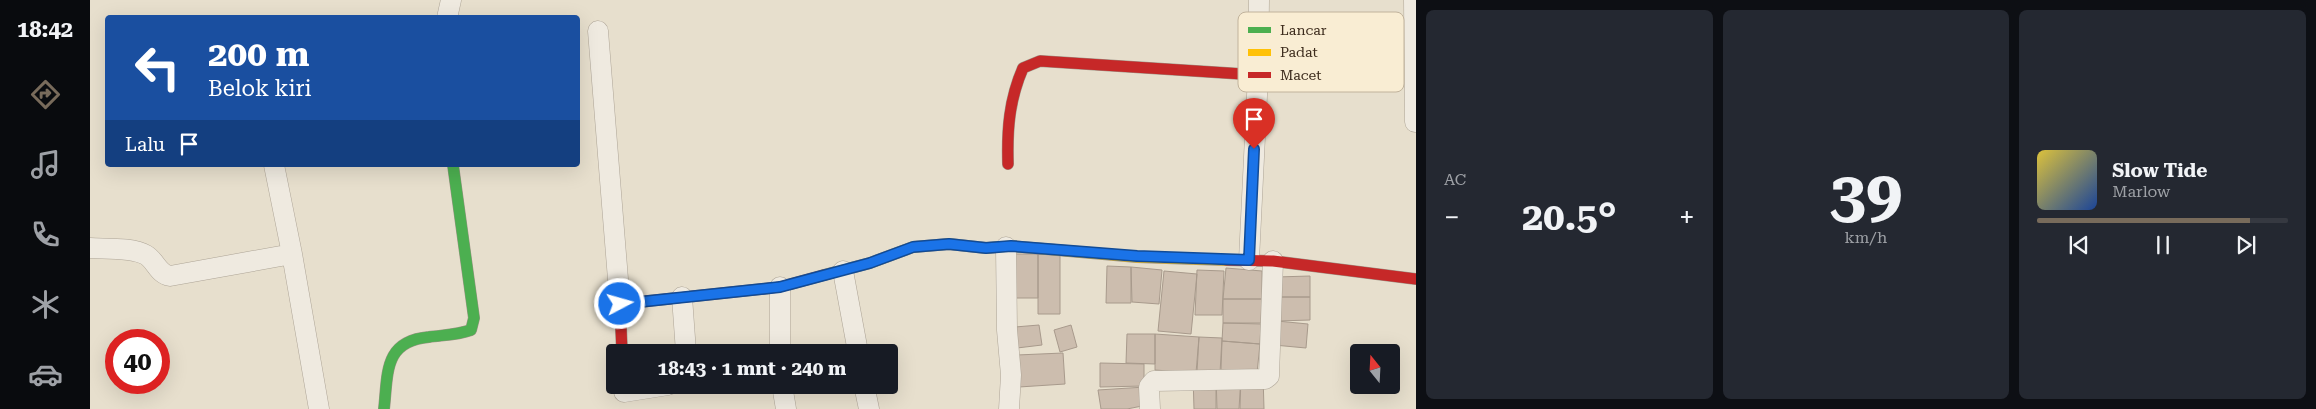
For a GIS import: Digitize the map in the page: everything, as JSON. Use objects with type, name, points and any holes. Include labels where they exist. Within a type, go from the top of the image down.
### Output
[{"type":"street","points":[[448,15],[451,0]]},
{"type":"street","points":[[1414,0],[1415,122]]},
{"type":"street","points":[[598,31],[622,344]]},
{"type":"street","points":[[1008,164],[1007,121],[1012,96],[1023,68],[1040,61],[1238,75]]},
{"type":"street","points":[[1249,260],[1257,92]]},
{"type":"street","points":[[274,167],[292,254],[319,409]]},
{"type":"street","points":[[384,409],[386,390],[395,350],[406,341],[424,337],[460,335],[471,330],[473,324],[473,308],[453,167]]},
{"type":"street","points":[[620,304],[780,287],[843,270],[913,247],[949,244],[986,248],[1006,247],[1137,256],[1273,261],[1416,279]]},
{"type":"street","points":[[1006,247],[1007,330],[1011,375],[1009,409]]},
{"type":"street","points":[[90,248],[141,253],[150,259],[160,272],[170,276],[292,254]]},
{"type":"street","points":[[1150,409],[1149,387],[1154,381],[1229,382],[1265,380],[1269,376],[1273,261]]},
{"type":"street","points":[[843,270],[857,344]]},
{"type":"street","points":[[780,287],[780,344]]},
{"type":"street","points":[[682,297],[685,344]]},
{"type":"street","points":[[784,394],[786,409]]},
{"type":"street","points":[[866,394],[869,409]]},
{"type":"building","points":[[1014,254],[1038,254],[1038,298],[1013,298]]},
{"type":"building","points":[[1038,254],[1060,254],[1060,314],[1038,314]]},
{"type":"building","points":[[1107,266],[1131,267],[1131,303],[1106,303]]},
{"type":"building","points":[[1131,267],[1162,270],[1159,304],[1132,302]]},
{"type":"building","points":[[1226,268],[1262,271],[1262,299],[1223,299]]},
{"type":"building","points":[[1197,270],[1224,271],[1222,315],[1195,315]]},
{"type":"building","points":[[1164,271],[1197,274],[1191,334],[1158,331]]},
{"type":"building","points":[[1310,276],[1310,297],[1277,297],[1276,277]]},
{"type":"building","points":[[1277,297],[1310,297],[1310,320],[1277,321]]},
{"type":"building","points":[[1223,299],[1262,299],[1261,323],[1223,323]]},
{"type":"building","points":[[1277,321],[1308,324],[1306,348],[1274,345]]},
{"type":"building","points":[[1223,323],[1261,324],[1260,344],[1222,341]]},
{"type":"building","points":[[1039,325],[1042,345],[1017,348],[1015,327]]},
{"type":"building","points":[[1071,325],[1077,347],[1060,352],[1054,330]]},
{"type":"building","points":[[1127,334],[1155,334],[1155,364],[1126,363]]},
{"type":"building","points":[[1155,334],[1199,337],[1196,373],[1155,370]]},
{"type":"building","points":[[1199,337],[1222,338],[1220,373],[1197,372]]},
{"type":"building","points":[[1222,341],[1260,344],[1257,373],[1221,370]]},
{"type":"building","points":[[1063,353],[1065,384],[1019,387],[1017,355]]},
{"type":"building","points":[[1100,363],[1144,364],[1144,386],[1100,387]]},
{"type":"building","points":[[1216,375],[1216,409],[1194,409],[1193,376]]},
{"type":"building","points":[[1216,375],[1241,376],[1239,409],[1217,409]]},
{"type":"building","points":[[1263,375],[1264,409],[1240,409],[1241,376]]},
{"type":"building","points":[[1145,387],[1147,405],[1127,409],[1101,409],[1098,390]]},
{"type":"traffic: fast","points":[[384,409],[388,371],[396,352],[414,340],[471,330],[474,318],[453,167]]},
{"type":"traffic: slow","points":[[824,275],[870,263],[913,247],[949,244],[986,248],[1011,246],[1137,257],[1226,260]]},
{"type":"traffic: jam","points":[[1008,164],[1009,127],[1012,103],[1018,80],[1023,68],[1040,61],[1238,74]]},
{"type":"traffic: jam","points":[[1226,260],[1273,261],[1416,279]]},
{"type":"traffic: jam","points":[[622,344],[620,304],[780,287],[824,275]]},
{"type":"route","points":[[620,304],[780,287],[870,263],[913,247],[949,244],[986,248],[1011,246],[1137,256],[1249,260],[1254,149]]}]
